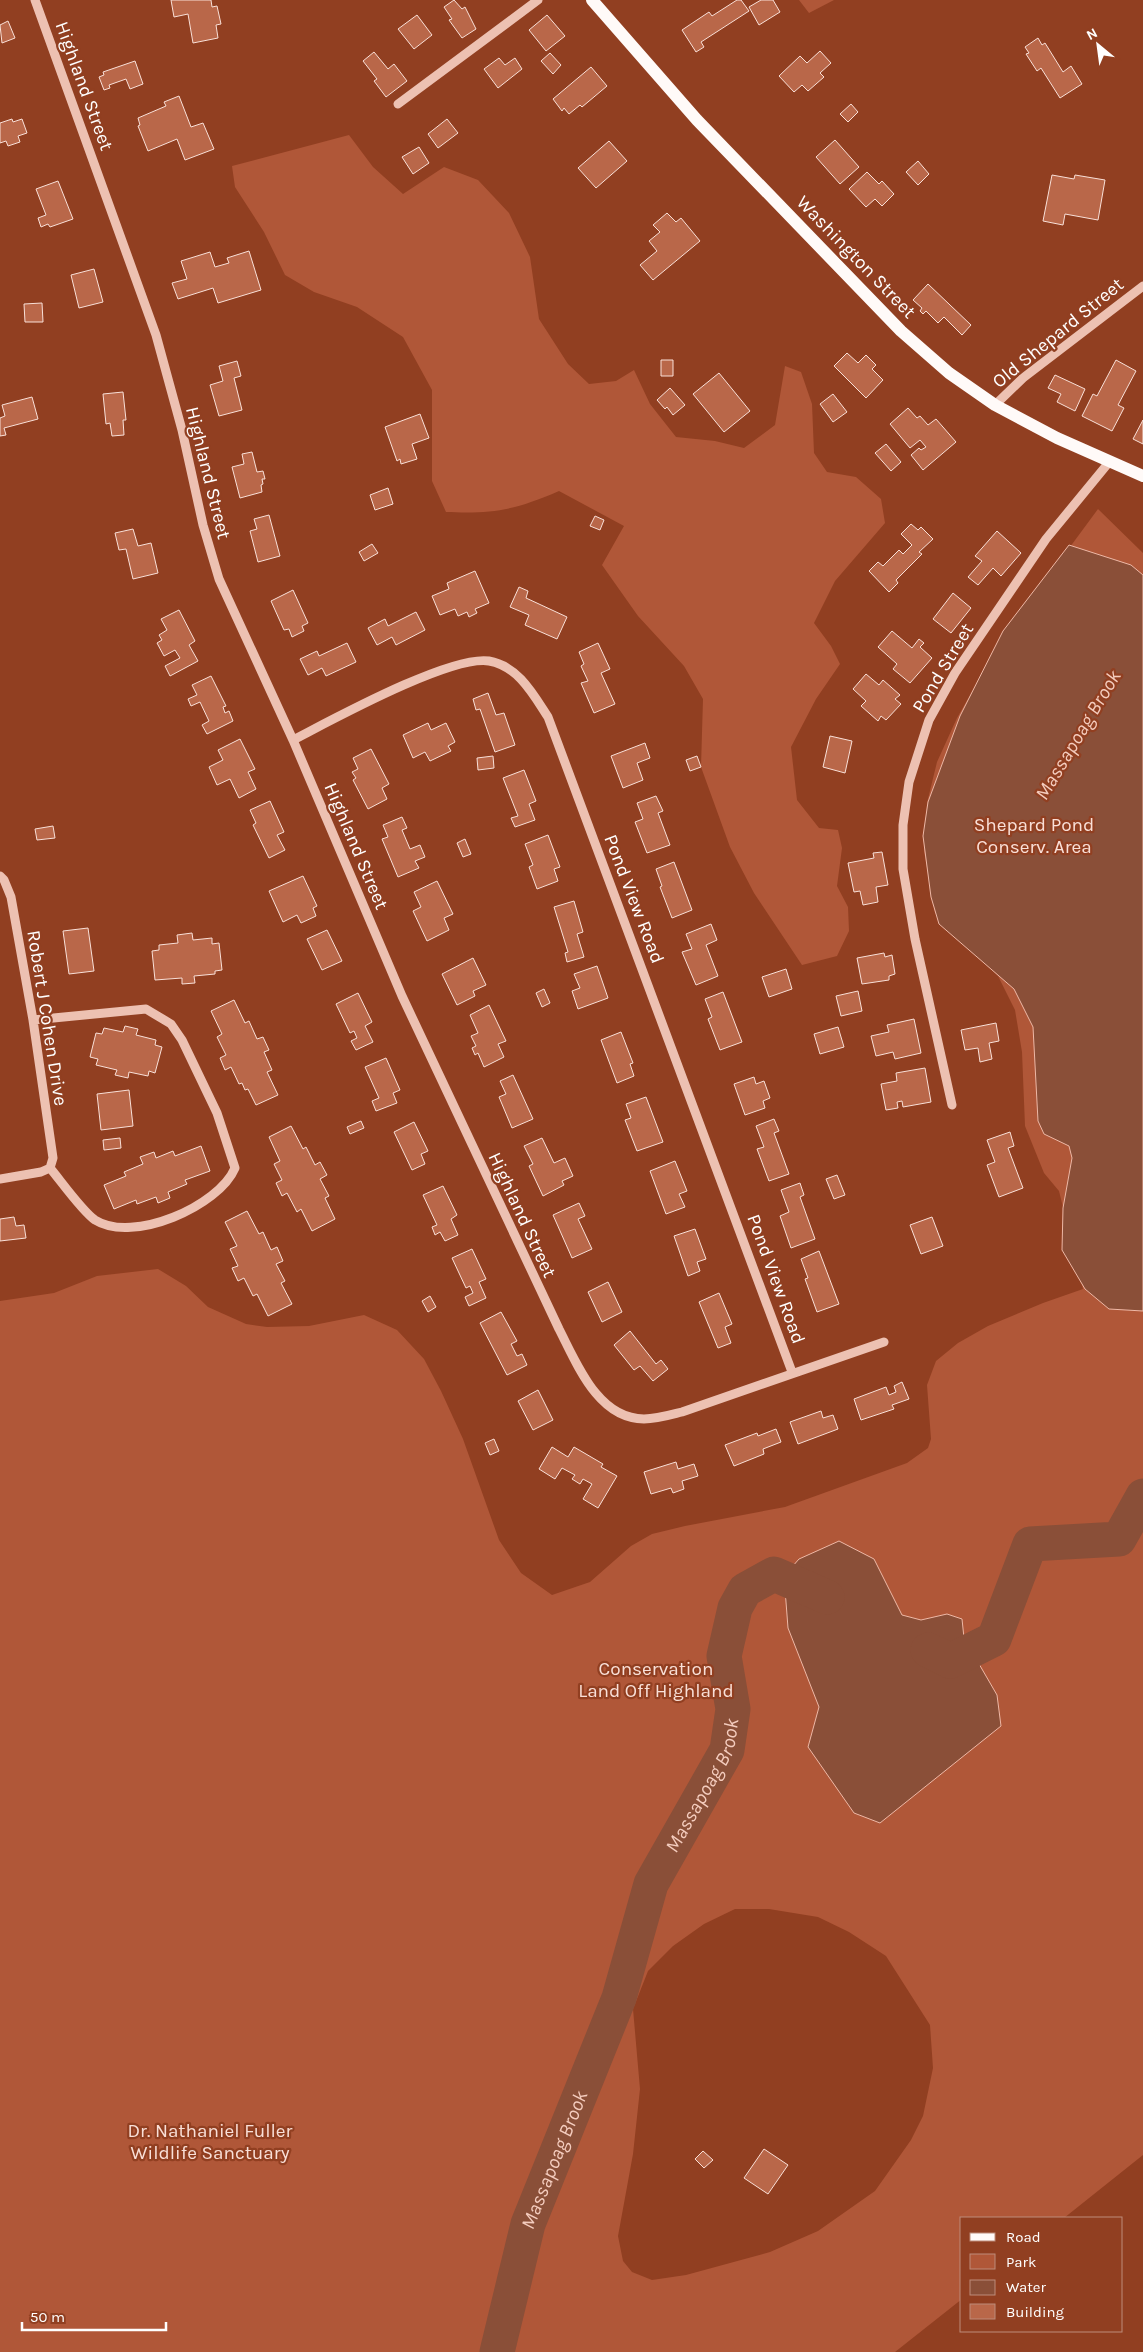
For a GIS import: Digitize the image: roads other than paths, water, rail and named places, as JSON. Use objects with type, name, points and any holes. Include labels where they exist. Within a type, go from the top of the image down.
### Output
[{"type":"main road","name":"Washington Street","points":[[592,0],[697,120],[857,288],[901,331],[950,373],[994,405],[1057,438],[1143,476]]},
{"type":"street","name":"Highland Street","points":[[35,0],[156,335],[182,430],[203,525],[219,579],[293,740],[406,1005],[559,1329],[582,1373],[596,1394],[608,1406],[620,1414],[635,1419],[654,1419],[682,1412],[792,1372],[884,1342]]},
{"type":"street","points":[[398,104],[538,0]]},
{"type":"street","name":"Old Shepard Street","points":[[994,405],[1023,378],[1143,286]]},
{"type":"street","name":"Pond Street","points":[[952,1105],[915,939],[903,869],[904,825],[909,782],[929,720],[955,673],[1046,539],[1110,461]]},
{"type":"street","name":"Pond View Road","points":[[293,740],[443,669],[471,661],[490,661],[514,672],[530,690],[548,716],[792,1372]]},
{"type":"street","name":"Robert J Cohen Drive","points":[[0,876],[4,880],[11,898],[33,1020],[53,1158],[50,1168]]},
{"type":"street","points":[[0,1179],[41,1172],[50,1168],[94,1219],[112,1227],[139,1227],[163,1221],[194,1208],[230,1180],[235,1168],[217,1113],[182,1040],[170,1024],[157,1014],[146,1008],[33,1020]]},
{"type":"water","name":"Shepard Pond Conserv. Area","points":[[1069,545],[1131,565],[1143,575],[1143,1311],[1109,1309],[1085,1289],[1062,1250],[1063,1208],[1072,1158],[1069,1146],[1044,1134],[1038,1121],[1033,1027],[1014,989],[939,924],[931,897],[923,836],[928,802],[960,716],[1003,631]]},
{"type":"water","points":[[839,1541],[874,1559],[902,1615],[921,1620],[947,1614],[962,1619],[964,1638],[997,1695],[1001,1726],[880,1823],[854,1813],[808,1747],[819,1707],[788,1628],[784,1576],[799,1559]]},
{"type":"waterway","name":"Massapoag Brook","points":[[928,1650],[950,1661],[994,1639],[1030,1544],[1119,1539],[1143,1496]]},
{"type":"waterway","name":"Massapoag Brook","points":[[497,2352],[528,2224],[619,1998],[651,1884],[727,1750],[733,1709],[724,1656],[735,1608],[745,1590],[774,1574],[827,1597]]},
{"type":"park label","name":"Conservation Land Off Highland","points":[[656,1680]]},
{"type":"park label","name":"Dr. Nathaniel Fuller Wildlife Sanctuary","points":[[210,2142]]}]
